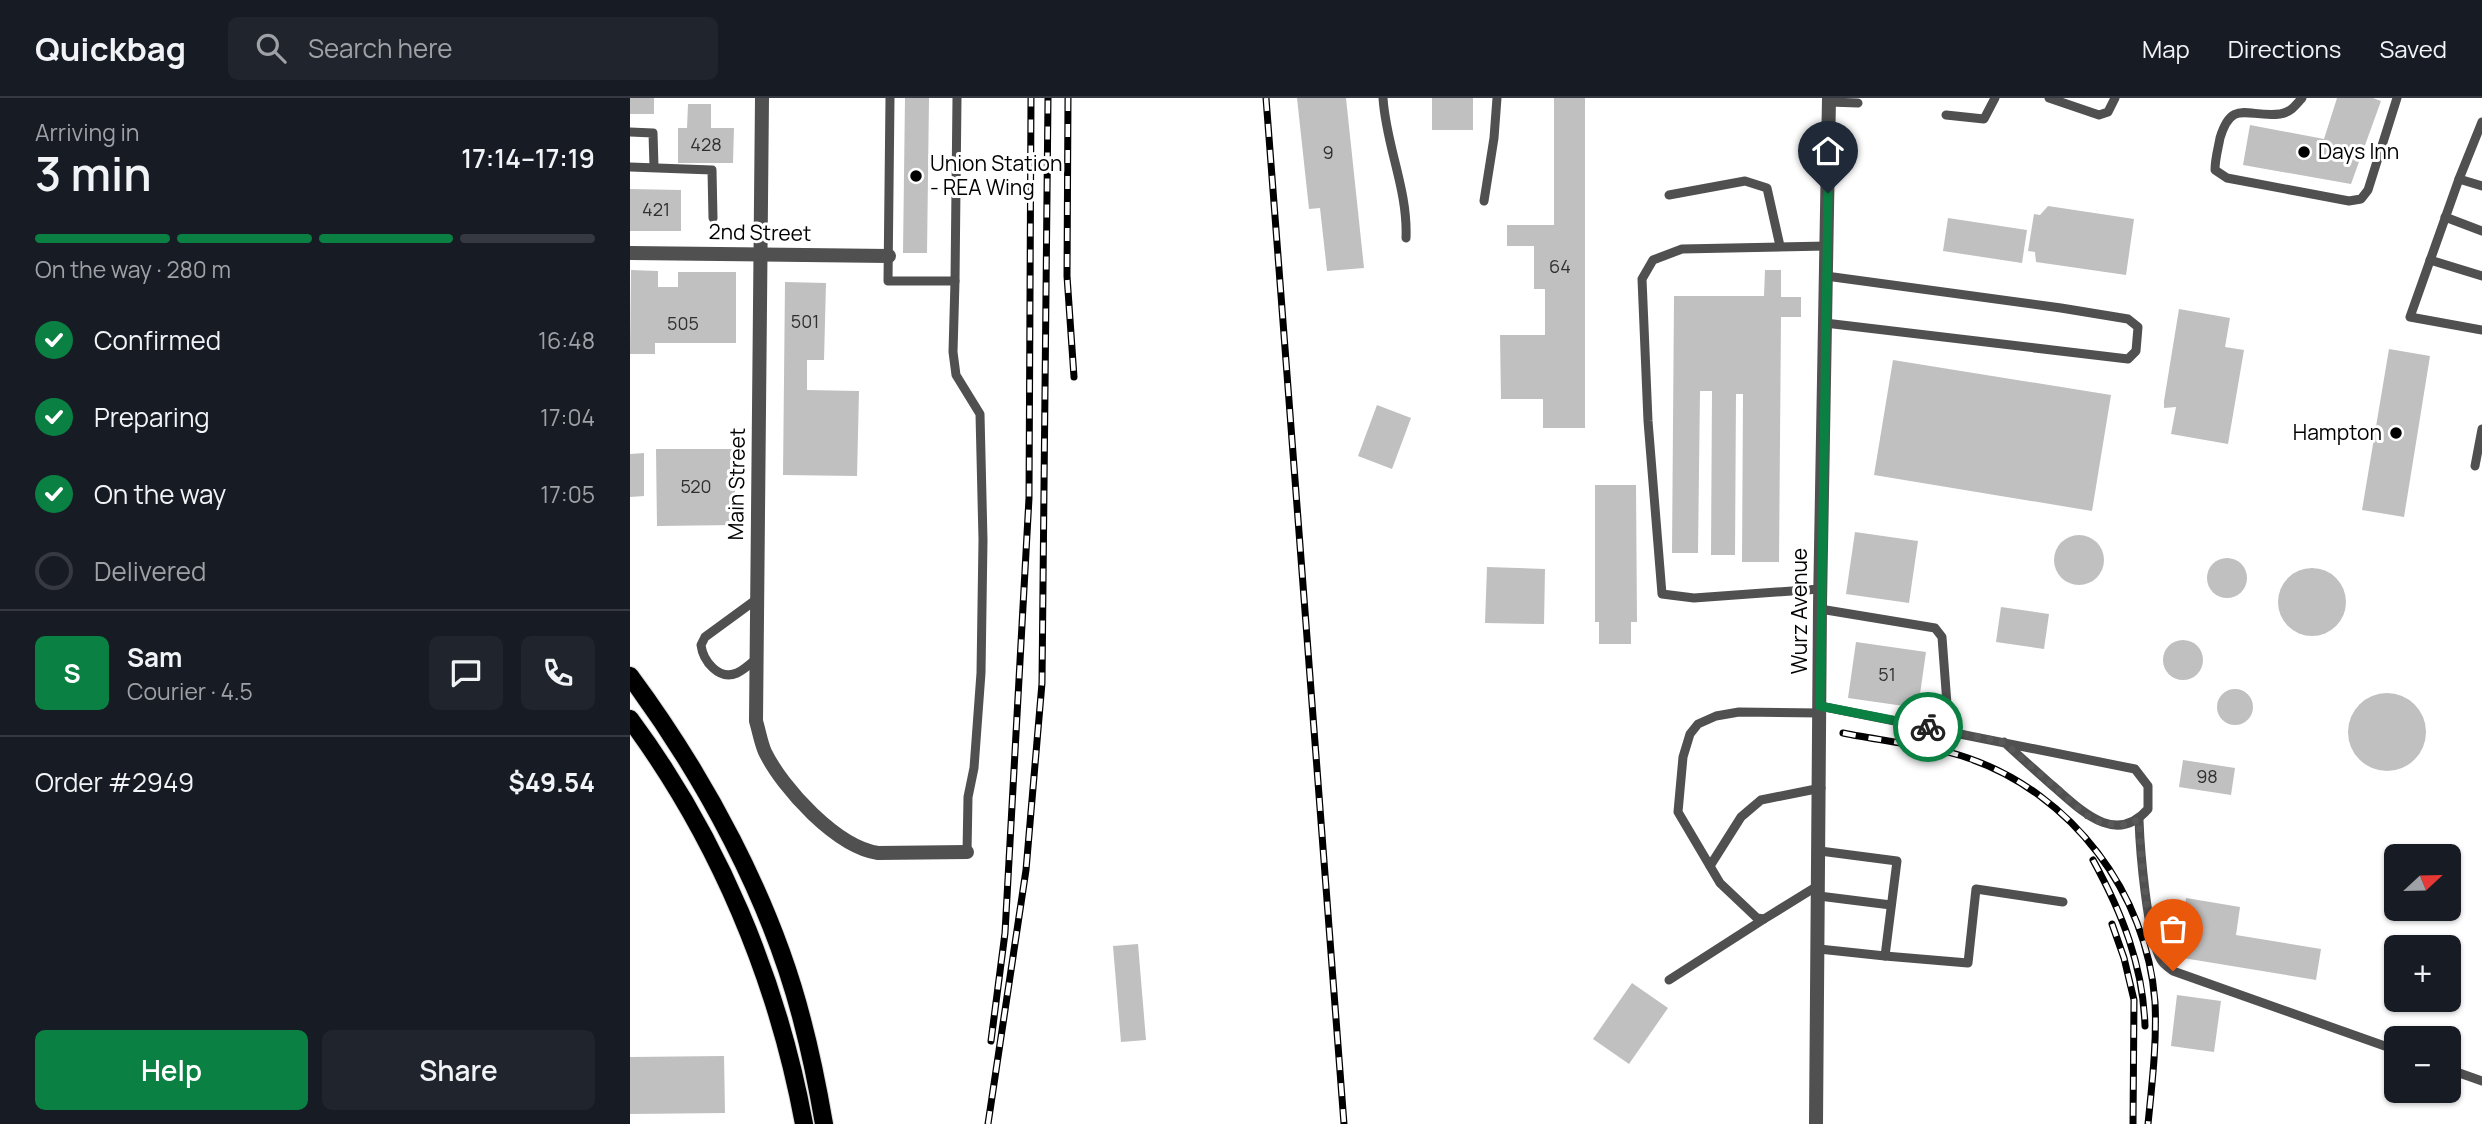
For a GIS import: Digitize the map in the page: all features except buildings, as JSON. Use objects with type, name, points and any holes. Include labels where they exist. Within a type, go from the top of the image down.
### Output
[{"type":"main road","points":[[630,676],[660,716],[713,802],[750,877],[802,1019],[824,1124]]},
{"type":"main road","points":[[630,719],[680,792],[728,884],[761,965],[782,1028],[804,1124]]},
{"type":"street","name":"Main Street","points":[[762,98],[756,721],[764,750],[775,769],[812,813],[841,840],[866,852],[967,852]]},
{"type":"street","name":"Wurz Avenue","points":[[1816,1124],[1821,788],[1820,609],[1829,100]]},
{"type":"street","name":"2nd Street","points":[[630,253],[888,256]]},
{"type":"lane","points":[[890,98],[888,281],[955,281]]},
{"type":"lane","points":[[957,98],[953,352],[956,375],[980,414],[983,527],[981,673],[974,768],[968,797],[967,852]]},
{"type":"lane","points":[[1383,98],[1387,134],[1403,190],[1407,215],[1406,238]]},
{"type":"lane","points":[[1484,201],[1497,98]]},
{"type":"lane","points":[[1946,115],[1984,119],[1995,98]]},
{"type":"lane","points":[[2049,98],[2099,115],[2108,112],[2115,98]]},
{"type":"lane","points":[[2302,98],[2282,115],[2243,110],[2232,112],[2225,118],[2215,170],[2227,178],[2349,201],[2361,199],[2368,190],[2397,98]]},
{"type":"lane","points":[[1829,100],[1858,103]]},
{"type":"lane","points":[[2482,122],[2410,317],[2482,330]]},
{"type":"lane","points":[[630,132],[653,132],[654,167]]},
{"type":"lane","points":[[630,167],[712,170],[713,218]]},
{"type":"lane","points":[[2459,179],[2482,186]]},
{"type":"lane","points":[[1669,195],[1745,181],[1767,188],[1780,246]]},
{"type":"lane","points":[[2445,217],[2482,230]]},
{"type":"lane","points":[[1821,589],[1694,598],[1662,594],[1648,421],[1642,279],[1653,260],[1682,249],[1827,247]]},
{"type":"lane","points":[[2430,260],[2482,275]]},
{"type":"lane","points":[[1825,323],[2128,359],[2136,351],[2138,327],[2128,319],[2061,308],[1826,276]]},
{"type":"lane","points":[[2475,466],[2482,429]]},
{"type":"lane","points":[[756,659],[739,673],[722,673],[706,662],[701,645],[705,637],[757,599]]},
{"type":"lane","points":[[1820,609],[1935,628],[1942,637],[1950,731]]},
{"type":"lane","points":[[1764,919],[1757,918],[1720,883],[1678,812],[1679,780],[1690,734],[1698,724],[1716,716],[1739,712],[1820,710],[1950,731],[2004,742],[2135,769],[2148,786],[2148,809],[2139,820],[2123,825],[2105,824],[2086,815],[2004,742]]},
{"type":"lane","points":[[1710,866],[1741,817],[1761,800],[1821,788]]},
{"type":"lane","points":[[2139,820],[2141,855],[2153,933],[2160,959],[2165,965],[2173,971],[2384,1046]]},
{"type":"lane","points":[[1820,851],[1897,861],[1885,956]]},
{"type":"lane","points":[[1819,949],[1968,963],[1976,889],[2063,902]]},
{"type":"lane","points":[[1669,980],[1764,919],[1819,890],[1891,905]]},
{"type":"lane","points":[[2461,1074],[2482,1081]]},
{"type":"railway","points":[[991,1041],[1005,933],[1029,498],[1031,98]]},
{"type":"railway","points":[[988,1124],[1026,870],[1042,683],[1048,98]]},
{"type":"railway","points":[[1068,98],[1067,276],[1074,377]]},
{"type":"railway","points":[[1266,98],[1344,1124]]},
{"type":"railway","points":[[1843,733],[1954,754],[2006,774],[2040,796],[2071,822],[2098,853],[2120,886],[2137,923],[2149,962],[2155,1017],[2148,1124]]},
{"type":"railway","points":[[2093,860],[2129,940],[2140,982],[2145,1026]]},
{"type":"railway","points":[[2112,924],[2134,1000],[2133,1124]]},
{"type":"way so far","points":[[1928,727],[2004,742],[2086,815],[2105,824],[2123,825],[2139,820],[2141,855],[2153,933],[2160,959],[2173,971]]},
{"type":"place","name":"Days Inn","points":[[2304,152]]},
{"type":"place","name":"Union Station - REA Wing","points":[[916,176]]},
{"type":"place","name":"Hampton","points":[[2396,433]]},
{"type":"route","points":[[1828,193],[1820,706],[1928,727]]}]
